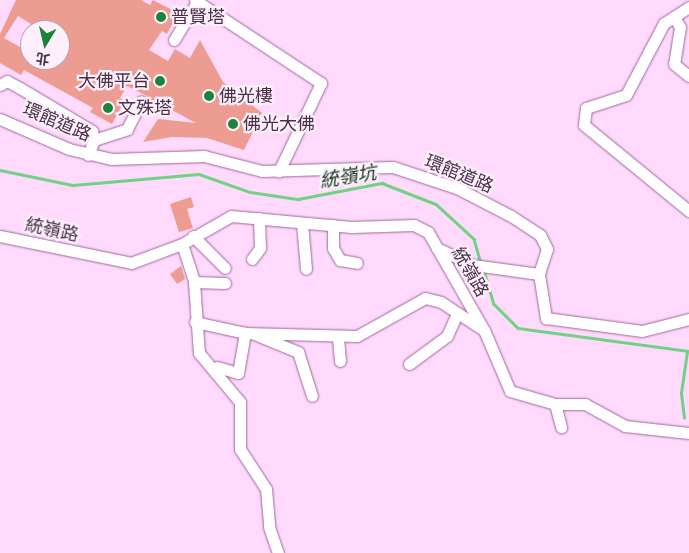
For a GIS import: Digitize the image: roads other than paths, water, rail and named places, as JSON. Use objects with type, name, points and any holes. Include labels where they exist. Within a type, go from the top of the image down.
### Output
[{"type":"street","points":[[174,40],[196,1],[321,83],[279,171]]},
{"type":"street","points":[[689,7],[664,22],[626,95],[586,108],[584,125],[689,212]]},
{"type":"street","points":[[674,17],[680,27],[674,64],[689,76]]},
{"type":"street","points":[[0,85],[8,82],[92,131],[94,140],[88,155]]},
{"type":"street","points":[[94,140],[127,129],[141,102]]},
{"type":"street","name":"環館道路","points":[[0,119],[88,155],[111,159],[204,156],[246,169],[279,171],[393,167],[457,188],[540,235],[547,249],[539,274]]},
{"type":"street","name":"統嶺路","points":[[0,236],[132,263],[182,244],[222,218],[259,218],[333,225],[414,225],[428,232],[484,330],[510,391],[555,404],[585,404],[625,426],[689,433]]},
{"type":"street","points":[[252,259],[260,248],[259,218]]},
{"type":"street","points":[[302,223],[306,269]]},
{"type":"street","points":[[333,225],[333,248],[340,260],[357,263]]},
{"type":"street","points":[[193,236],[225,268]]},
{"type":"street","points":[[182,244],[194,282],[194,322],[199,353],[240,402],[240,449],[266,490],[269,527],[278,553]]},
{"type":"street","points":[[437,248],[473,265],[539,274],[546,318],[642,331],[689,319]]},
{"type":"street","points":[[194,282],[226,283]]},
{"type":"street","points":[[194,322],[249,333],[338,338],[366,333],[425,298],[442,302],[457,314],[484,330]]},
{"type":"street","points":[[409,364],[447,336],[457,314]]},
{"type":"street","points":[[208,363],[238,373],[249,333]]},
{"type":"street","points":[[249,333],[298,352],[312,396]]},
{"type":"street","points":[[338,338],[340,361]]},
{"type":"street","points":[[555,404],[561,427]]},
{"type":"waterway","name":"統嶺坑","points":[[0,170],[73,185],[199,174],[250,192],[298,199],[382,183],[436,204],[474,239],[481,263]]},
{"type":"waterway","name":"統嶺坑","points":[[484,270],[494,304],[518,328],[689,351]]},
{"type":"waterway","points":[[684,418],[681,393],[687,352]]},
{"type":"place","name":"普賢塔","points":[[161,17]]},
{"type":"place","name":"大佛平台","points":[[160,81]]},
{"type":"place","name":"佛光樓","points":[[209,96]]},
{"type":"place","name":"文殊塔","points":[[108,108]]},
{"type":"place","name":"佛光大佛","points":[[233,124]]}]
